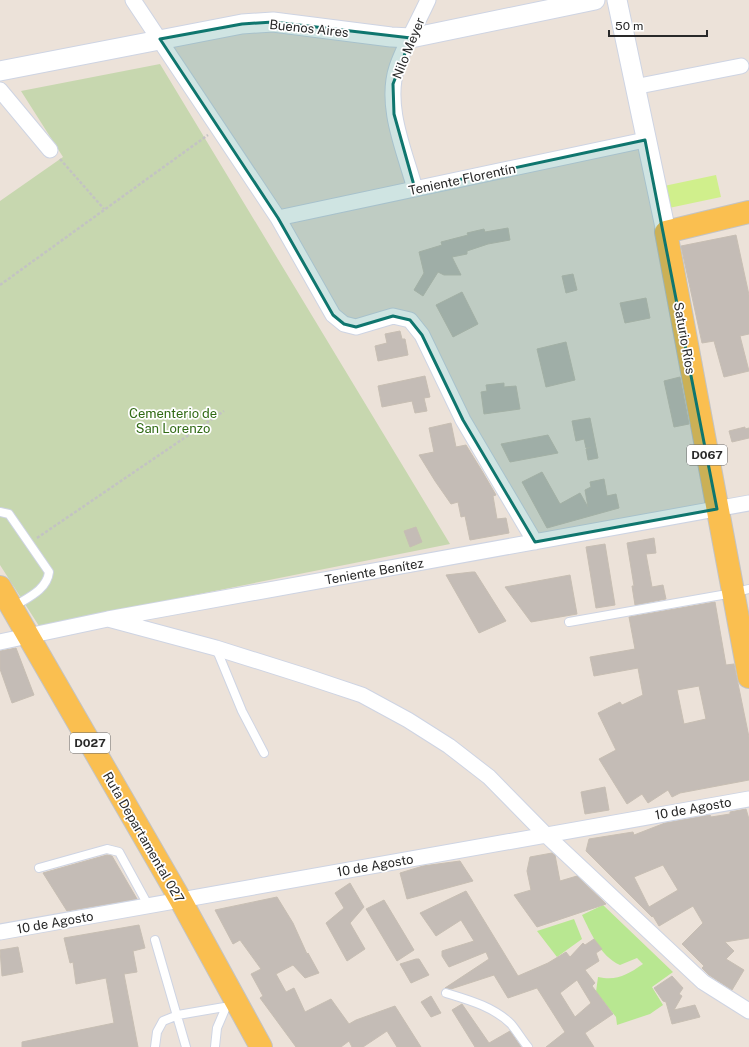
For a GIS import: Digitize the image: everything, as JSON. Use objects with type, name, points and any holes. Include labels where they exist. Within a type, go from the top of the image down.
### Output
[{"type":"main road","points":[[666,232],[749,212]]},
{"type":"main road","name":"Saturio Ríos","points":[[666,232],[717,509],[741,591],[749,677]]},
{"type":"main road","name":"Ruta Departamental 027","points":[[0,588],[180,899],[233,1005],[261,1047]]},
{"type":"street","points":[[133,0],[278,218],[333,315],[344,324],[356,327],[393,316],[410,320],[422,335],[463,420],[535,542]]},
{"type":"street","name":"Nilo Meyer","points":[[415,189],[394,114],[393,84],[397,67],[428,0]]},
{"type":"street","name":"Buenos Aires","points":[[0,71],[242,24],[273,22],[390,37],[411,38],[595,0]]},
{"type":"street","name":"Saturio Ríos","points":[[617,0],[634,87],[666,232]]},
{"type":"street","points":[[634,87],[741,66]]},
{"type":"street","points":[[0,90],[55,154]]},
{"type":"street","name":"Teniente Florentín","points":[[278,218],[646,140]]},
{"type":"street","name":"Teniente Benítez","points":[[0,642],[27,635],[108,619],[749,503]]},
{"type":"street","points":[[108,619],[216,648],[362,695],[408,720],[449,746],[489,777],[545,834],[703,982],[749,1011]]},
{"type":"street","name":"10 de Agosto","points":[[0,932],[545,834],[749,799]]},
{"type":"lane","points":[[0,512],[9,514],[28,544],[49,572],[48,580],[44,586],[12,607]]},
{"type":"lane","points":[[569,622],[741,591]]},
{"type":"lane","points":[[216,648],[242,711],[264,753]]},
{"type":"lane","points":[[39,868],[107,849],[115,850],[119,852],[148,905]]},
{"type":"lane","points":[[155,940],[178,1015],[186,1047]]},
{"type":"lane","points":[[446,994],[473,1001],[493,1011],[510,1024],[528,1047]]},
{"type":"lane","points":[[155,1047],[157,1032],[162,1021],[178,1015],[233,1005]]},
{"type":"lane","points":[[215,1047],[217,1028],[233,1005]]},
{"type":"path","points":[[0,285],[218,128]]},
{"type":"path","points":[[55,154],[104,209]]},
{"type":"path","points":[[28,544],[224,411]]},
{"type":"highlighted area","points":[[273,22],[411,38],[393,84],[394,114],[415,189],[645,140],[717,509],[535,542],[463,420],[422,335],[410,320],[393,316],[356,327],[344,324],[333,315],[278,218],[160,39],[242,24]]},
{"type":"green space","name":"Cementerio de San Lorenzo","points":[[160,64],[450,544],[39,626],[0,565],[0,201],[63,157],[21,91]]},
{"type":"green space","points":[[716,175],[721,197],[669,208],[664,186]]},
{"type":"green space","points":[[603,905],[673,972],[652,987],[663,1005],[650,1014],[617,1025],[616,1017],[596,992],[598,977],[616,978],[643,964],[637,958],[620,965],[607,956],[597,943],[582,915]]},
{"type":"green space","points":[[574,919],[582,939],[557,957],[537,931]]},
{"type":"building","points":[[508,228],[510,240],[488,244],[467,251],[467,254],[452,257],[461,275],[444,275],[438,272],[423,296],[414,290],[424,273],[419,252],[442,245],[441,242],[468,235],[467,233],[484,229],[485,232]]},
{"type":"building","points":[[736,235],[749,295],[749,334],[740,336],[749,371],[724,377],[714,341],[702,343],[681,246]]},
{"type":"building","points":[[573,274],[577,290],[566,293],[562,276]]},
{"type":"building","points":[[462,292],[478,324],[453,337],[436,305]]},
{"type":"building","points":[[646,298],[650,318],[625,323],[620,303]]},
{"type":"building","points":[[400,331],[402,339],[405,339],[408,355],[378,361],[375,346],[387,343],[385,334]]},
{"type":"building","points":[[566,342],[575,380],[546,387],[537,349]]},
{"type":"building","points":[[425,376],[430,397],[424,398],[427,411],[415,413],[412,401],[382,407],[378,386]]},
{"type":"building","points":[[680,377],[689,424],[674,427],[664,381]]},
{"type":"building","points":[[504,383],[504,387],[516,386],[520,409],[484,414],[481,392],[487,391],[486,385]]},
{"type":"building","points":[[590,418],[598,458],[588,460],[586,449],[591,447],[586,448],[584,439],[576,441],[572,421]]},
{"type":"building","points":[[451,423],[456,447],[466,445],[496,495],[493,496],[497,519],[506,518],[509,533],[470,540],[465,516],[461,517],[458,502],[451,504],[419,455],[434,452],[429,428]]},
{"type":"building","points":[[745,427],[745,429],[749,428],[749,438],[732,442],[729,431]]},
{"type":"building","points":[[548,435],[558,453],[510,462],[501,444]]},
{"type":"building","points":[[542,472],[560,504],[580,493],[588,507],[585,490],[591,487],[590,482],[604,479],[607,496],[616,494],[619,508],[547,528],[522,482]]},
{"type":"building","points":[[416,527],[422,542],[410,547],[404,531]]},
{"type":"building","points":[[654,538],[656,553],[646,554],[652,587],[663,585],[666,599],[635,605],[632,586],[634,586],[627,543]]},
{"type":"building","points":[[605,544],[615,605],[596,608],[586,547]]},
{"type":"building","points":[[475,572],[506,621],[479,633],[446,575]]},
{"type":"building","points":[[570,575],[577,614],[531,622],[505,587]]},
{"type":"building","points":[[715,602],[726,665],[734,664],[749,737],[749,780],[680,793],[672,797],[668,790],[648,803],[642,794],[627,804],[599,759],[616,750],[598,713],[620,702],[622,705],[643,695],[638,668],[594,676],[590,657],[635,649],[629,617]],"holes":[[[699,686],[706,719],[684,724],[677,690]]]},
{"type":"building","points":[[16,648],[34,695],[12,703],[0,669],[0,651]]},
{"type":"building","points":[[605,787],[609,810],[585,814],[581,792]]},
{"type":"building","points":[[746,809],[749,819],[749,938],[725,942],[734,951],[726,959],[744,970],[732,990],[709,975],[702,968],[704,966],[682,944],[703,923],[693,906],[659,926],[653,916],[652,917],[586,851],[589,839],[633,832],[634,835],[665,823],[710,815],[711,817],[730,814],[730,812]],"holes":[[[663,865],[678,890],[649,907],[634,877]]]},
{"type":"building","points":[[552,853],[555,855],[560,881],[577,876],[606,904],[537,927],[514,895],[531,890],[527,871],[530,857]]},
{"type":"building","points":[[107,855],[112,856],[137,899],[67,911],[43,873]]},
{"type":"building","points":[[460,861],[473,881],[407,899],[400,873],[423,866]]},
{"type":"building","points":[[350,883],[364,907],[350,923],[365,949],[347,961],[326,923],[344,908],[335,893]]},
{"type":"building","points":[[466,891],[518,976],[548,963],[566,952],[570,957],[583,943],[585,945],[594,939],[602,949],[596,953],[599,961],[585,970],[595,983],[592,986],[613,1014],[585,1033],[594,1047],[546,1047],[565,1032],[537,988],[508,998],[494,975],[451,989],[445,988],[489,959],[486,952],[449,967],[442,956],[442,951],[474,941],[461,920],[436,936],[420,913]],"holes":[[[577,980],[591,1003],[575,1017],[560,993]]]},
{"type":"building","points":[[277,897],[293,923],[307,954],[308,953],[319,973],[305,978],[293,965],[276,974],[286,992],[294,988],[305,1012],[331,999],[349,1024],[395,1006],[421,1047],[397,1047],[387,1031],[363,1047],[352,1047],[349,1041],[341,1047],[296,1047],[260,998],[263,996],[251,974],[261,969],[240,940],[233,944],[215,910]]},
{"type":"building","points":[[384,900],[414,950],[397,961],[366,909]]},
{"type":"building","points":[[139,925],[145,948],[133,951],[137,972],[124,974],[138,1047],[22,1047],[22,1042],[114,1023],[106,978],[76,984],[73,962],[70,963],[64,938]]},
{"type":"building","points":[[18,947],[23,972],[2,976],[0,950]]},
{"type":"building","points":[[419,959],[429,975],[411,983],[400,964]]},
{"type":"building","points":[[672,976],[683,988],[679,994],[682,996],[674,1010],[695,1005],[700,1017],[672,1024],[666,1002],[663,1001],[654,988]]},
{"type":"building","points":[[431,996],[441,1013],[431,1017],[421,1002]]},
{"type":"building","points":[[462,1004],[489,1043],[510,1031],[521,1047],[475,1047],[452,1010]]}]
